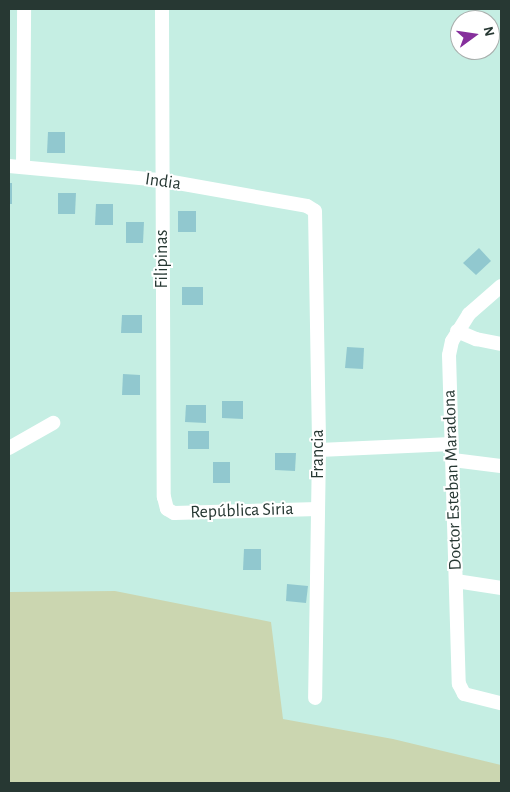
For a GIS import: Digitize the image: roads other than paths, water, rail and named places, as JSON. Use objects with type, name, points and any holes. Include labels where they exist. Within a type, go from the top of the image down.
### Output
[{"type":"street","points":[[23,167],[24,9]]},
{"type":"street","name":"Filipinas","points":[[162,9],[161,180],[164,498],[167,509]]},
{"type":"street","name":"India","points":[[9,166],[161,180],[307,206],[315,210]]},
{"type":"street","name":"Francia","points":[[315,210],[319,450],[315,698]]},
{"type":"street","name":"Doctor Esteban Maradona","points":[[501,286],[469,314],[457,331],[449,355],[459,684],[464,694],[501,703]]},
{"type":"street","points":[[457,331],[476,339],[501,344]]},
{"type":"street","points":[[9,448],[53,423]]},
{"type":"street","points":[[319,450],[452,444]]},
{"type":"street","points":[[453,460],[501,466]]},
{"type":"street","name":"República Siria","points":[[167,509],[174,513],[318,509]]},
{"type":"street","points":[[456,581],[501,588]]}]
